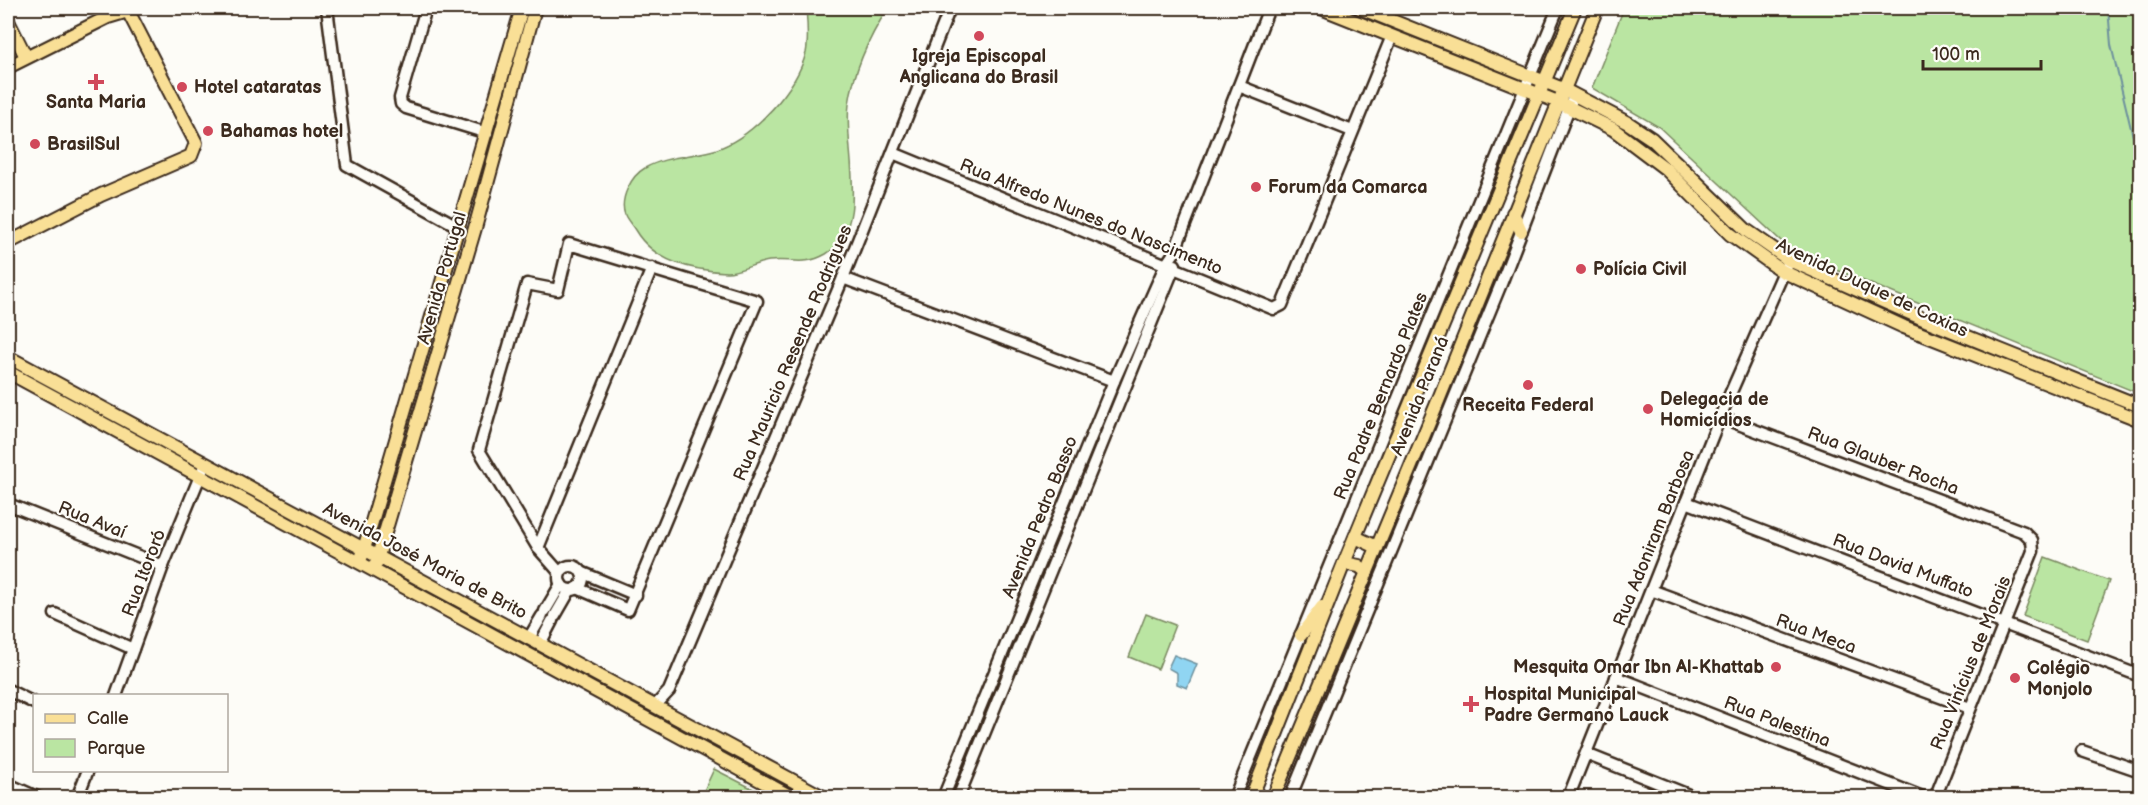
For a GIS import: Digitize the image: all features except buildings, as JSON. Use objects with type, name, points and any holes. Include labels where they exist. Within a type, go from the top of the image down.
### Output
[{"type":"main road","name":"Avenida Portugal","points":[[358,563],[366,550],[522,8]]},
{"type":"main road","name":"Avenida Portugal","points":[[372,571],[379,557],[475,228],[535,8]]},
{"type":"main road","name":"Avenida Duque de Caxias","points":[[1321,8],[1539,95],[1613,129],[1666,169],[1730,234],[1785,266],[1904,327],[2140,420]]},
{"type":"main road","name":"Avenida Duque de Caxias","points":[[1360,8],[1569,92],[1629,123],[1652,139],[1785,266],[2140,406]]},
{"type":"main road","name":"Avenida Paraná","points":[[1251,798],[1344,563],[1575,8]]},
{"type":"main road","name":"Avenida Paraná","points":[[1273,798],[1513,213],[1569,92],[1597,8]]},
{"type":"main road","points":[[8,67],[125,10],[131,13],[196,143],[195,150],[190,156],[101,195],[8,243]]},
{"type":"main road","points":[[8,21],[26,57]]},
{"type":"main road","points":[[1513,213],[1521,231]]},
{"type":"main road","name":"Avenida José Maria de Brito","points":[[8,357],[825,798]]},
{"type":"main road","name":"Avenida José Maria de Brito","points":[[8,372],[793,798]]},
{"type":"main road","points":[[1355,537],[1377,547]]},
{"type":"main road","points":[[1344,563],[1359,566],[1367,572]]},
{"type":"main road","points":[[1300,635],[1333,591]]},
{"type":"street","points":[[327,8],[346,165],[459,227]]},
{"type":"street","points":[[426,8],[400,98],[401,104],[406,108],[487,134]]},
{"type":"street","name":"Rua Mauricio Resende Rodrigues","points":[[656,706],[669,690],[843,278],[950,8]]},
{"type":"street","name":"Avenida Pedro Basso","points":[[958,798],[1170,268],[1269,8]]},
{"type":"street","name":"Rua Padre Bernardo Plates","points":[[1234,798],[1558,8]]},
{"type":"street","points":[[1239,86],[1353,131],[1392,36]]},
{"type":"street","points":[[1290,798],[1521,231],[1563,105]]},
{"type":"street","name":"Rua Alfredo Nunes do Nascimento","points":[[893,153],[1274,309],[1282,305],[1353,131]]},
{"type":"street","points":[[569,244],[757,301],[628,610],[567,584],[538,548],[479,450],[527,284],[558,290],[569,244]]},
{"type":"street","name":"Rua Adoniram Barbosa","points":[[1568,798],[1720,417],[1785,266]]},
{"type":"street","points":[[538,548],[652,268]]},
{"type":"street","name":"Avenida Pedro Basso","points":[[943,798],[1114,381],[1170,268]]},
{"type":"street","points":[[843,278],[1114,381]]},
{"type":"street","name":"Rua Glauber Rocha","points":[[1720,417],[2024,532],[2032,540]]},
{"type":"street","name":"Rua Itororó","points":[[117,694],[163,566],[205,464]]},
{"type":"street","name":"Rua David Muffato","points":[[1686,502],[2140,676]]},
{"type":"street","name":"Rua Avaí","points":[[8,504],[163,566]]},
{"type":"street","name":"Rua Vinícius de Morais","points":[[1935,798],[2033,550],[2032,540]]},
{"type":"street","points":[[535,641],[567,584],[568,566],[576,567],[581,572],[636,595]]},
{"type":"street","points":[[567,584],[582,579],[581,572]]},
{"type":"street","name":"Rua Meca","points":[[1651,590],[1970,708]]},
{"type":"street","points":[[55,614],[133,649]]},
{"type":"street","name":"Rua Palestina","points":[[1616,677],[1925,798]]},
{"type":"street","points":[[8,690],[33,702]]},
{"type":"street","points":[[2082,751],[2140,771]]},
{"type":"street","points":[[1586,754],[1696,798]]},
{"type":"street","points":[[77,798],[88,772]]},
{"type":"street","points":[[8,784],[39,798]]},
{"type":"green space","points":[[806,8],[888,8],[864,54],[851,91],[848,122],[852,206],[848,225],[840,241],[826,254],[811,260],[769,261],[730,272],[700,269],[663,257],[643,241],[625,215],[625,195],[631,182],[645,168],[672,158],[720,148],[760,122],[784,96],[801,67],[806,53],[808,31]]},
{"type":"green space","points":[[1624,8],[2140,8],[2140,394],[1793,252],[1659,127],[1592,88]]},
{"type":"green space","points":[[2045,557],[2109,581],[2087,640],[2023,616]]},
{"type":"green space","points":[[1146,614],[1175,625],[1158,669],[1129,657]]},
{"type":"green space","points":[[714,769],[769,797],[701,797]]},
{"type":"water","points":[[1174,655],[1197,664],[1187,688],[1177,684],[1177,673],[1168,668]]},
{"type":"waterway","points":[[2108,8],[2111,45],[2140,166]]},
{"type":"waterway","points":[[2131,399],[2140,374]]},
{"type":"place","name":"Igreja Episcopal Anglicana do Brasil","points":[[979,36]]},
{"type":"place","name":"Santa Maria","points":[[96,82]]},
{"type":"place","name":"Hotel cataratas","points":[[182,87]]},
{"type":"place","name":"Bahamas hotel","points":[[208,131]]},
{"type":"place","name":"BrasilSul","points":[[35,144]]},
{"type":"place","name":"Forum da Comarca","points":[[1256,187]]},
{"type":"place","name":"Polícia Civil","points":[[1581,269]]},
{"type":"place","name":"Receita Federal","points":[[1528,385]]},
{"type":"place","name":"Delegacia de Homicídios","points":[[1648,409]]},
{"type":"place","name":"Mesquita Omar Ibn Al-Khattab","points":[[1776,667]]},
{"type":"place","name":"Colégio Monjolo","points":[[2015,678]]},
{"type":"place","name":"Hospital Municipal Padre Germano Lauck","points":[[1471,704]]}]
